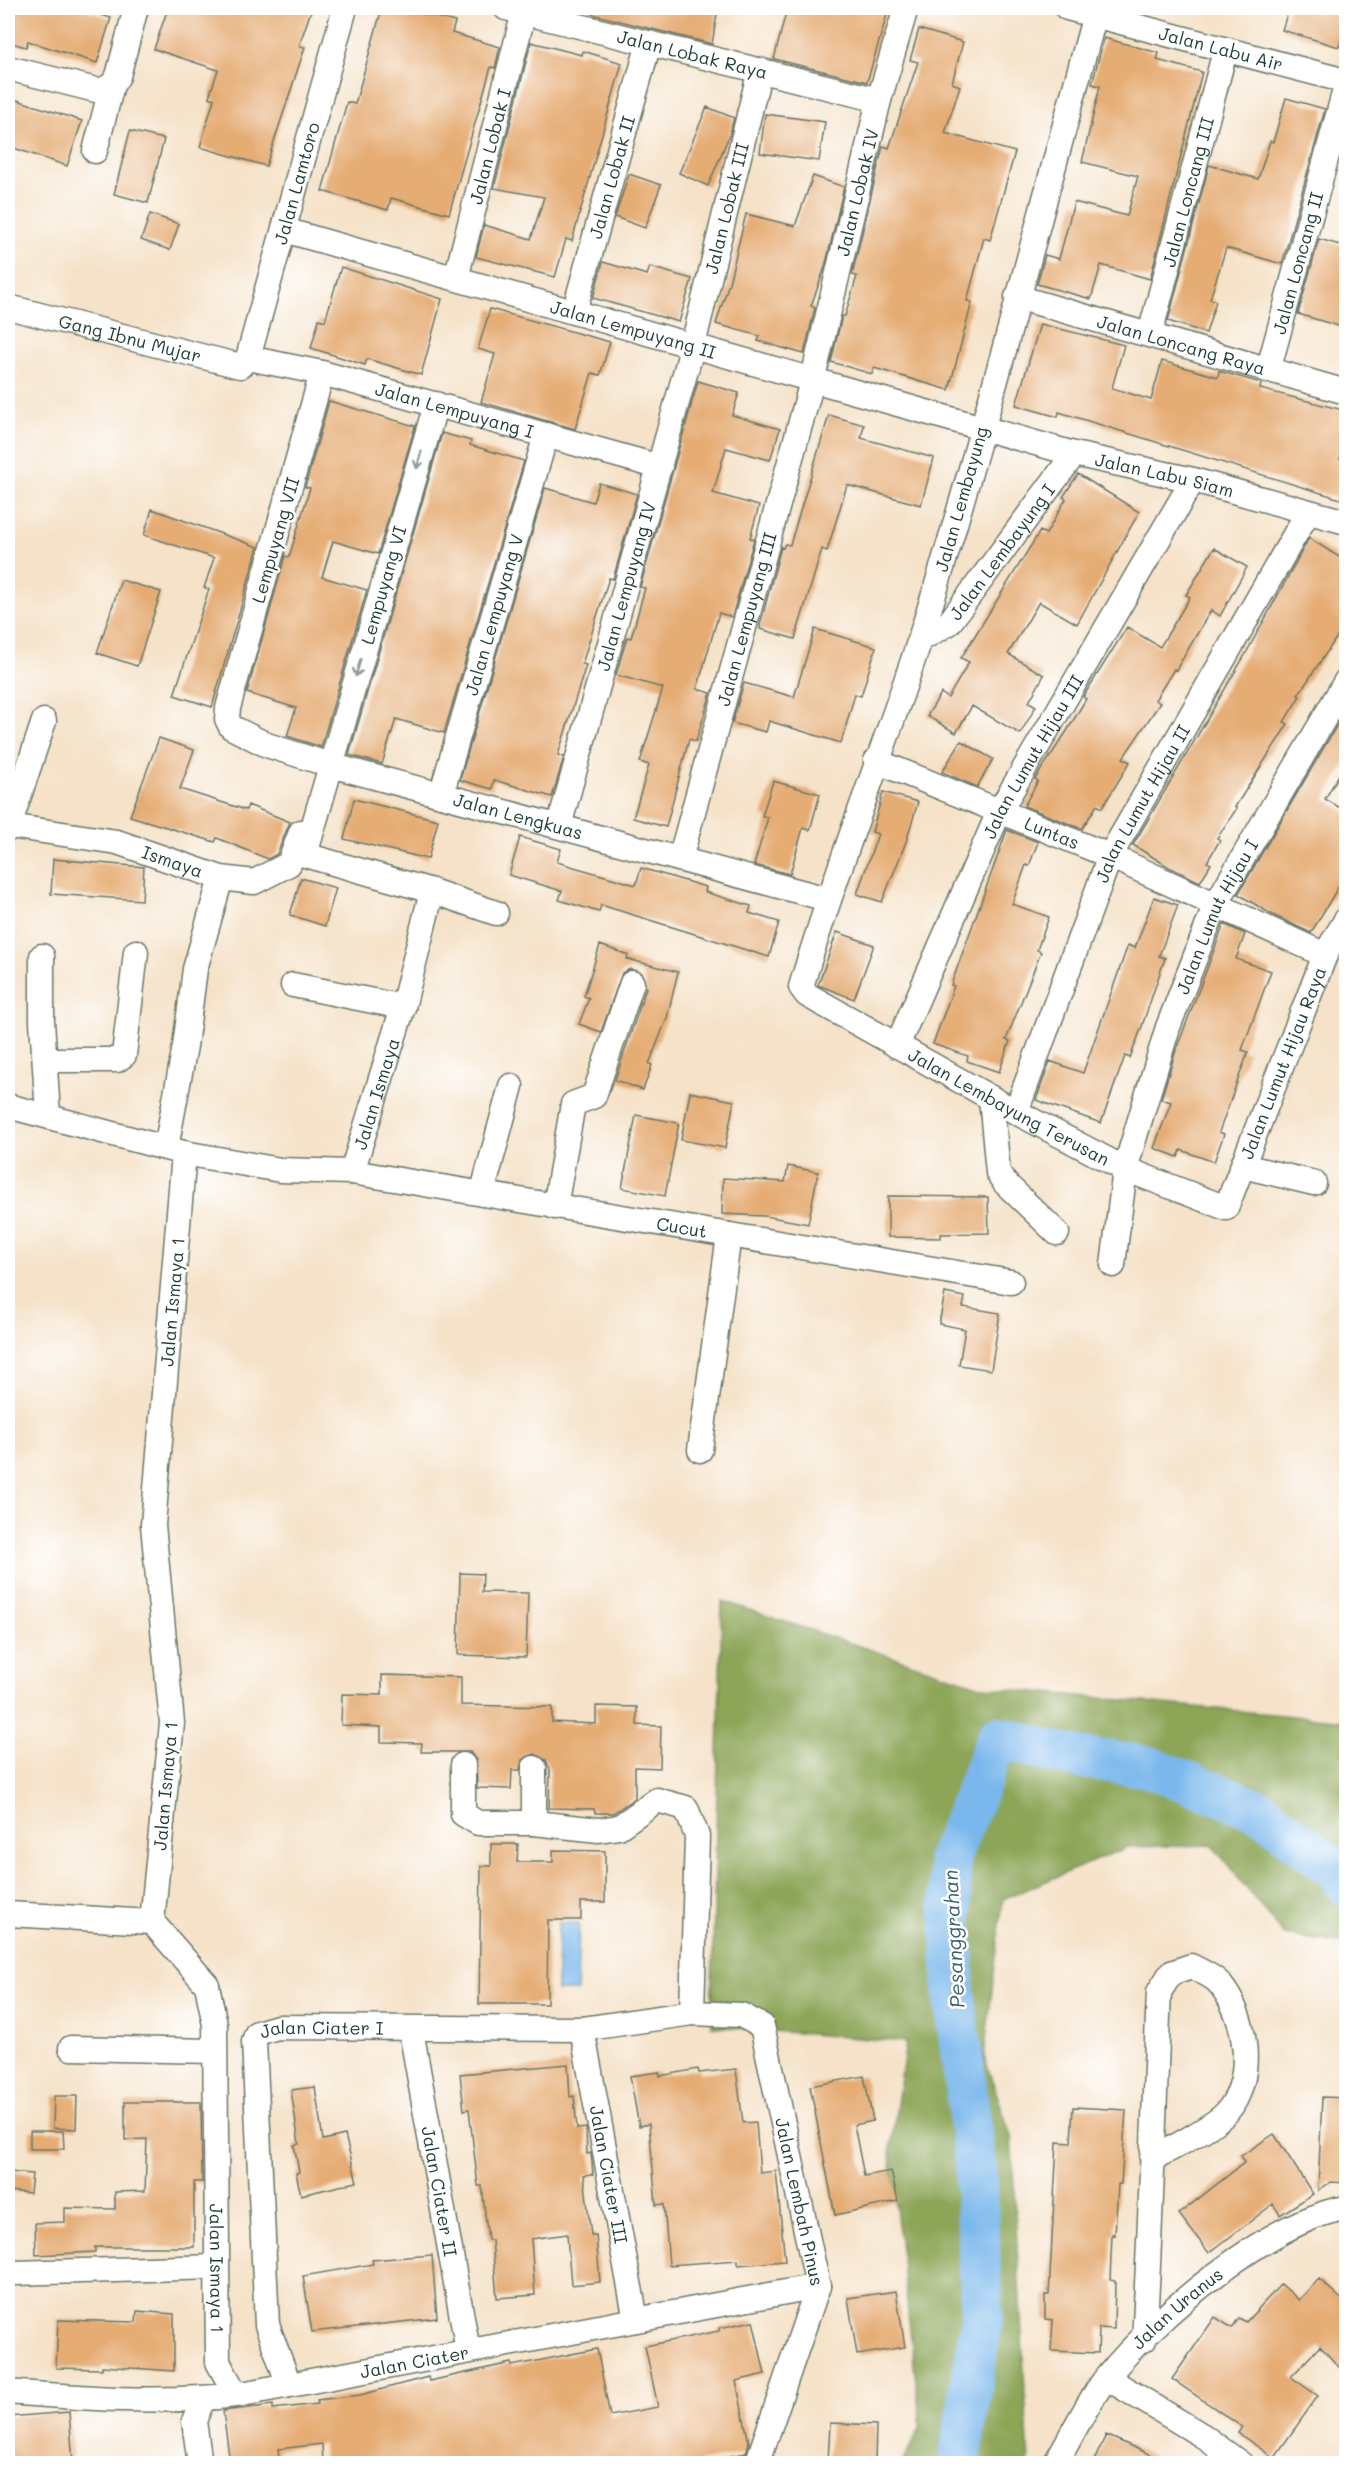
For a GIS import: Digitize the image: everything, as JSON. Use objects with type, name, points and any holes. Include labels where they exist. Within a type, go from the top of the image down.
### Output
[{"type":"street","points":[[95,151],[112,85],[118,76],[136,8]]},
{"type":"street","name":"Jalan Lamtoro","points":[[248,358],[345,8]]},
{"type":"street","name":"Jalan Lobak IV","points":[[813,378],[879,100],[906,8]]},
{"type":"street","name":"Jalan Labu Air","points":[[1067,8],[1100,11],[1225,51],[1347,81]]},
{"type":"street","name":"Jalan Lobak Raya","points":[[515,10],[879,100]]},
{"type":"street","name":"Jalan Lobak I","points":[[456,278],[515,10]]},
{"type":"street","name":"Jalan Lembayung","points":[[801,987],[827,899],[920,640],[1100,11]]},
{"type":"street","name":"Jalan Lobak II","points":[[574,312],[649,43]]},
{"type":"street","name":"Jalan Loncang III","points":[[1150,334],[1225,51]]},
{"type":"street","points":[[8,68],[84,89],[100,91],[112,85]]},
{"type":"street","name":"Jalan Lobak III","points":[[693,345],[760,70]]},
{"type":"street","name":"Jalan Loncang II","points":[[1268,371],[1347,86]]},
{"type":"street","name":"Jalan Lempuyang II","points":[[284,230],[982,426]]},
{"type":"street","name":"Jalan Loncang Raya","points":[[1017,297],[1347,392]]},
{"type":"street","name":"Gang Ibnu Mujar","points":[[8,307],[240,366],[248,358]]},
{"type":"street","name":"Jalan Lempuyang IV","points":[[559,826],[693,345]]},
{"type":"street","name":"Jalan Lempuyang I","points":[[248,358],[322,373],[660,467]]},
{"type":"street","name":"Lempuyang VII","points":[[228,708],[322,373]]},
{"type":"street","name":"Jalan Lempuyang III","points":[[681,859],[813,378]]},
{"type":"street","name":"Lempuyang VI","points":[[330,765],[436,404]]},
{"type":"street","name":"Jalan Labu Siam","points":[[982,426],[1074,454],[1193,480],[1347,522]]},
{"type":"street","name":"Jalan Lempuyang V","points":[[441,795],[546,435]]},
{"type":"street","name":"Jalan Lembayung I","points":[[920,640],[949,623],[1074,454]]},
{"type":"street","name":"Jalan Lumut Hijau III","points":[[897,1046],[999,812],[1193,480]]},
{"type":"street","name":"Jalan Lumut Hijau II","points":[[1016,1112],[1110,856],[1308,513]]},
{"type":"street","name":"Jalan Lumut Hijau I","points":[[1113,1266],[1125,1168],[1168,1027],[1216,904],[1347,681]]},
{"type":"street","name":"Jalan Lengkuas","points":[[228,708],[227,719],[233,729],[267,745],[330,765],[827,899]]},
{"type":"street","points":[[8,827],[44,721]]},
{"type":"street","name":"Luntas","points":[[876,761],[1110,856],[1325,956]]},
{"type":"street","points":[[330,765],[305,855],[432,891],[496,914]]},
{"type":"street","name":"Ismaya","points":[[8,827],[117,842],[221,878],[254,882],[289,864],[302,830],[311,831]]},
{"type":"street","name":"Jalan Ismaya 1","points":[[221,878],[195,969],[175,1150],[153,1525],[172,1723],[152,1922],[207,1985],[215,2025],[213,2051],[218,2362],[236,2395]]},
{"type":"street","name":"Jalan Ismaya","points":[[8,1106],[175,1150],[280,1170],[352,1172],[403,1007],[432,891]]},
{"type":"street","name":"Jalan Lumut Hijau Raya","points":[[1226,1209],[1325,956],[1347,920]]},
{"type":"street","points":[[46,1060],[117,1060],[124,1055],[136,952]]},
{"type":"street","points":[[42,956],[42,1021],[48,1115]]},
{"type":"street","points":[[555,1206],[573,1104],[594,1096],[632,983]]},
{"type":"street","points":[[292,985],[403,1007]]},
{"type":"street","name":"Jalan Lembayung Terusan","points":[[801,987],[807,995],[1016,1112],[1125,1168],[1226,1209]]},
{"type":"street","points":[[482,1194],[512,1086]]},
{"type":"street","points":[[991,1098],[998,1173],[1005,1183],[1057,1233]]},
{"type":"street","points":[[1243,1166],[1314,1183]]},
{"type":"street","name":"Cucut","points":[[352,1172],[1011,1282]]},
{"type":"street","points":[[700,1450],[729,1235]]},
{"type":"street","points":[[463,1765],[463,1814],[478,1823],[534,1823],[599,1830],[620,1827],[657,1800],[686,1808],[697,1836],[692,2013]]},
{"type":"street","points":[[534,1768],[534,1823]]},
{"type":"street","points":[[8,1914],[152,1922]]},
{"type":"street","points":[[1144,2340],[1152,2201],[1152,2158],[1159,1992],[1171,1972],[1191,1966],[1218,1982],[1236,2009],[1246,2061],[1241,2090],[1226,2114],[1152,2158]]},
{"type":"street","name":"Jalan Ciater I","points":[[289,2385],[267,2325],[254,2041],[257,2033],[278,2027],[411,2030],[582,2029],[692,2013],[741,2015]]},
{"type":"street","name":"Jalan Lembah Pinus","points":[[741,2015],[762,2026],[818,2286],[757,2463]]},
{"type":"street","name":"Jalan Ciater III","points":[[582,2029],[636,2320]]},
{"type":"street","name":"Jalan Ciater II","points":[[411,2030],[468,2351]]},
{"type":"street","points":[[71,2048],[213,2051]]},
{"type":"street","name":"Jalan Uranus","points":[[1055,2463],[1107,2378],[1202,2284],[1281,2232],[1342,2213]]},
{"type":"street","points":[[14,2272],[216,2267]]},
{"type":"street","name":"Jalan Ciater","points":[[8,2392],[87,2398],[203,2399],[236,2395],[818,2286]]},
{"type":"street","points":[[1107,2378],[1203,2436],[1240,2463]]},
{"type":"street","points":[[200,2463],[194,2421],[203,2399]]},
{"type":"green space","points":[[722,1601],[984,1687],[1346,1721],[1346,1944],[1284,1935],[1212,1845],[1127,1847],[1003,1899],[984,2056],[1011,2136],[1029,2463],[902,2463],[921,2426],[890,2154],[906,2042],[711,2026]]},
{"type":"water","points":[[558,1923],[579,1923],[577,1991],[557,1991]]},
{"type":"building","points":[[8,8],[79,8],[111,18],[97,63],[28,41],[26,47],[8,42]]},
{"type":"building","points":[[168,8],[312,8],[299,46],[305,47],[266,166],[200,147],[214,99],[209,97],[218,70],[154,49]]},
{"type":"building","points":[[382,8],[401,8],[455,22],[452,33],[500,47],[495,68],[491,67],[449,214],[391,198],[388,210],[322,191],[347,102],[355,104]]},
{"type":"building","points":[[592,8],[718,8],[712,44],[592,14]]},
{"type":"building","points":[[787,8],[889,8],[867,82],[774,59]]},
{"type":"building","points":[[1289,8],[1347,8],[1347,23],[1339,47],[1282,30]]},
{"type":"building","points":[[919,29],[963,42],[952,83],[960,86],[945,133],[1015,152],[990,240],[984,238],[967,301],[972,302],[949,390],[874,368],[872,374],[831,362],[842,316],[845,316],[857,276],[852,275],[883,146],[889,148],[918,62],[910,60]]},
{"type":"building","points":[[1104,38],[1159,53],[1157,60],[1202,72],[1150,279],[1101,265],[1091,299],[1037,284],[1045,255],[1059,259],[1074,202],[1127,216],[1138,176],[1082,162],[1100,86],[1092,84]]},
{"type":"building","points":[[531,42],[582,55],[583,51],[622,63],[572,241],[566,239],[555,277],[476,257],[484,225],[531,239],[544,197],[494,188]]},
{"type":"building","points":[[1286,98],[1325,109],[1282,264],[1226,248],[1210,299],[1216,301],[1206,333],[1168,321],[1209,165],[1258,179],[1270,141],[1273,142]]},
{"type":"building","points":[[17,100],[82,121],[67,166],[8,146],[8,127]]},
{"type":"building","points":[[707,107],[734,118],[708,186],[679,173]]},
{"type":"building","points":[[765,114],[825,122],[819,161],[760,153]]},
{"type":"building","points":[[130,131],[164,139],[148,203],[114,194]]},
{"type":"building","points":[[629,174],[661,185],[645,228],[615,217]]},
{"type":"building","points":[[813,176],[844,187],[825,267],[811,306],[815,308],[804,354],[758,341],[760,336],[716,324],[746,214],[795,226]]},
{"type":"building","points":[[150,214],[179,224],[170,250],[141,240]]},
{"type":"building","points":[[1319,239],[1347,247],[1347,312],[1342,327],[1298,314]]},
{"type":"building","points":[[603,262],[647,275],[650,267],[692,279],[679,322],[593,298]]},
{"type":"building","points":[[341,267],[442,299],[421,375],[367,359],[365,365],[311,348],[319,319],[325,321]]},
{"type":"building","points":[[490,309],[610,342],[600,375],[592,373],[575,429],[481,402],[495,354],[478,349]]},
{"type":"building","points":[[1040,324],[1124,345],[1112,388],[1151,400],[1162,361],[1218,377],[1219,371],[1261,383],[1260,389],[1347,411],[1347,437],[1340,459],[1347,461],[1347,501],[1059,412],[1058,417],[1016,405]]},
{"type":"building","points":[[698,381],[739,393],[732,415],[780,429],[770,460],[726,448],[713,493],[759,506],[750,538],[754,539],[732,617],[719,613],[697,689],[711,693],[696,741],[689,739],[666,827],[633,818],[649,765],[640,762],[663,688],[616,675],[627,637],[631,638],[645,588],[640,587]]},
{"type":"building","points":[[329,401],[415,426],[378,554],[333,541],[322,577],[367,590],[321,747],[287,736],[296,708],[247,693],[285,556],[289,557],[310,488],[305,487]]},
{"type":"building","points":[[829,415],[864,425],[861,438],[934,458],[921,505],[847,485],[827,551],[822,549],[795,639],[760,629],[760,625],[781,547],[783,548],[785,544],[790,545]]},
{"type":"building","points":[[442,433],[471,441],[470,445],[524,461],[444,733],[396,719],[382,764],[349,755]]},
{"type":"building","points":[[1078,474],[1139,512],[1077,624],[1039,602],[1008,654],[1044,675],[1029,702],[1036,706],[1020,734],[972,706],[956,733],[927,716],[941,693],[948,698],[969,662],[961,658],[1040,531],[1046,534],[1066,499],[1063,497]]},
{"type":"building","points":[[599,483],[637,494],[613,579],[609,578],[582,664],[586,665],[558,755],[564,757],[552,797],[494,780],[492,789],[460,780],[545,488],[593,502]]},
{"type":"building","points":[[152,509],[258,547],[212,707],[174,695],[209,589],[204,588],[214,558],[144,535]]},
{"type":"building","points":[[1309,538],[1347,562],[1347,622],[1298,695],[1300,696],[1284,722],[1288,724],[1217,838],[1220,840],[1207,862],[1211,864],[1200,882],[1169,867],[1133,845],[1245,655]]},
{"type":"building","points":[[1214,548],[1247,567],[1220,616],[1211,610],[1176,670],[1174,669],[1155,700],[1160,703],[1123,758],[1130,762],[1102,808],[1097,805],[1082,829],[1024,806],[1038,781],[1035,779],[1067,731],[1086,699],[1083,697],[1127,627],[1160,647],[1190,597],[1186,595]]},
{"type":"building","points":[[121,580],[161,592],[137,666],[97,653]]},
{"type":"building","points":[[815,629],[876,647],[861,696],[855,694],[841,743],[769,721],[766,732],[732,723],[744,683],[794,697]]},
{"type":"building","points":[[1347,708],[1347,761],[1325,799],[1347,812],[1347,872],[1311,933],[1271,914],[1238,894]]},
{"type":"building","points":[[159,738],[194,750],[180,789],[246,810],[248,805],[290,822],[277,854],[268,859],[217,838],[215,842],[130,816]]},
{"type":"building","points":[[961,741],[993,759],[977,787],[942,772]]},
{"type":"building","points":[[773,781],[820,794],[810,830],[803,828],[790,874],[754,865],[768,817],[762,816]]},
{"type":"building","points":[[883,792],[918,802],[906,842],[882,902],[857,894],[878,834],[872,832]]},
{"type":"building","points":[[354,799],[438,820],[428,859],[344,839]]},
{"type":"building","points":[[1007,830],[1038,842],[1029,866],[1026,865],[1012,904],[1049,917],[1037,950],[1041,952],[1006,1040],[1010,1041],[999,1072],[967,1061],[968,1056],[933,1044],[954,986],[951,985]]},
{"type":"building","points":[[520,837],[561,849],[557,862],[636,885],[641,868],[706,887],[705,892],[751,906],[749,913],[779,922],[769,957],[601,905],[599,912],[559,900],[562,891],[509,875]]},
{"type":"building","points":[[53,859],[144,867],[142,900],[51,894]]},
{"type":"building","points":[[301,878],[336,888],[325,926],[290,915]]},
{"type":"building","points":[[1154,897],[1178,905],[1159,956],[1165,958],[1141,1029],[1130,1058],[1125,1056],[1101,1123],[1036,1100],[1050,1061],[1083,1073],[1128,945],[1135,948]]},
{"type":"building","points":[[1224,924],[1245,934],[1236,959],[1271,971],[1242,1050],[1248,1052],[1219,1132],[1224,1134],[1214,1162],[1181,1150],[1178,1157],[1154,1148],[1171,1102],[1161,1099],[1176,1050]]},
{"type":"building","points":[[837,932],[874,945],[854,999],[818,985]]},
{"type":"building","points":[[600,945],[628,955],[627,959],[678,972],[667,1018],[649,1064],[652,1065],[643,1090],[615,1080],[646,988],[642,973],[630,969],[622,973],[601,1032],[579,1024],[589,998],[584,996]]},
{"type":"building","points":[[690,1092],[734,1101],[725,1148],[681,1140]]},
{"type":"building","points":[[636,1115],[679,1123],[665,1196],[622,1188]]},
{"type":"building","points":[[788,1166],[818,1172],[808,1224],[765,1216],[722,1214],[723,1178],[785,1182]]},
{"type":"building","points":[[888,1196],[988,1197],[989,1233],[941,1234],[941,1238],[888,1237]]},
{"type":"building","points":[[945,1293],[965,1297],[963,1307],[1000,1313],[991,1370],[959,1365],[965,1329],[939,1324]]},
{"type":"building","points":[[460,1573],[483,1574],[482,1592],[528,1593],[526,1657],[458,1655]]},
{"type":"building","points":[[382,1675],[461,1677],[461,1705],[552,1707],[552,1722],[596,1724],[596,1706],[637,1707],[637,1725],[661,1726],[660,1768],[635,1767],[635,1798],[613,1813],[595,1813],[594,1809],[549,1808],[550,1770],[546,1760],[535,1754],[522,1760],[520,1770],[512,1770],[511,1789],[477,1788],[476,1760],[470,1752],[421,1752],[422,1743],[381,1742],[381,1727],[341,1725],[342,1694],[382,1695]]},
{"type":"building","points":[[491,1844],[518,1844],[517,1862],[553,1862],[553,1850],[605,1851],[605,1902],[581,1902],[581,1920],[548,1920],[547,2004],[479,2004],[481,1866],[491,1866]]},
{"type":"building","points":[[568,2064],[570,2097],[574,2096],[577,2129],[586,2128],[587,2154],[591,2153],[593,2174],[584,2175],[591,2235],[596,2235],[600,2282],[571,2285],[567,2234],[531,2239],[535,2295],[497,2298],[492,2240],[488,2240],[482,2186],[478,2186],[469,2109],[464,2110],[460,2074]]},
{"type":"building","points":[[698,2069],[699,2073],[736,2069],[743,2123],[756,2122],[760,2173],[776,2171],[785,2261],[738,2265],[738,2260],[669,2265],[664,2204],[656,2205],[649,2124],[639,2126],[630,2076],[659,2072],[660,2076]]},
{"type":"building","points":[[864,2076],[873,2121],[854,2125],[864,2176],[891,2171],[898,2201],[835,2215],[810,2086]]},
{"type":"building","points":[[315,2087],[323,2140],[345,2135],[357,2182],[301,2195],[296,2173],[299,2172],[294,2145],[299,2144],[291,2090]]},
{"type":"building","points":[[54,2096],[77,2096],[76,2129],[53,2128]]},
{"type":"building","points":[[1322,2097],[1347,2098],[1347,2183],[1331,2182],[1318,2191]]},
{"type":"building","points":[[125,2102],[201,2102],[202,2182],[194,2182],[194,2247],[95,2247],[95,2252],[36,2255],[35,2223],[65,2222],[65,2208],[115,2209],[115,2192],[145,2191],[147,2139],[125,2140]]},
{"type":"building","points":[[1073,2107],[1126,2110],[1121,2184],[1118,2184],[1115,2235],[1112,2234],[1110,2280],[1115,2281],[1114,2329],[1099,2328],[1098,2353],[1051,2351],[1053,2320],[1045,2319],[1045,2295],[1049,2295],[1057,2142],[1071,2143]]},
{"type":"building","points":[[30,2131],[63,2131],[64,2149],[30,2149]]},
{"type":"building","points":[[1274,2134],[1313,2194],[1280,2215],[1273,2204],[1209,2253],[1179,2214],[1245,2162],[1241,2156]]},
{"type":"building","points":[[8,2172],[32,2174],[30,2193],[8,2191]]},
{"type":"building","points":[[432,2255],[437,2318],[312,2332],[303,2276],[373,2264],[372,2260]]},
{"type":"building","points":[[1319,2279],[1347,2304],[1347,2376],[1320,2346],[1291,2377],[1318,2396],[1274,2458],[1238,2433],[1242,2427],[1172,2379],[1215,2317],[1232,2328],[1239,2318],[1246,2322],[1281,2284],[1299,2300]]},
{"type":"building","points":[[896,2291],[905,2347],[857,2355],[848,2298]]},
{"type":"building","points":[[137,2311],[174,2314],[174,2371],[102,2366],[102,2369],[56,2368],[58,2320],[136,2322]]},
{"type":"building","points":[[753,2321],[765,2374],[736,2381],[749,2443],[746,2453],[694,2463],[323,2463],[322,2444],[278,2449],[279,2459],[230,2463],[223,2411],[273,2405],[273,2409],[318,2404],[317,2400],[360,2395],[428,2377],[429,2381],[511,2363],[512,2366],[597,2349],[610,2416],[658,2407],[645,2346],[719,2331],[719,2328]]},
{"type":"building","points":[[69,2412],[73,2463],[8,2463],[8,2417]]},
{"type":"building","points":[[830,2423],[876,2425],[875,2463],[828,2463]]},
{"type":"building","points":[[1106,2435],[1169,2463],[1093,2463]]},
{"type":"waterway","name":"Pesanggrahan","points":[[959,2464],[982,2317],[975,2163],[954,1991],[949,1858],[998,1737],[1067,1756],[1149,1767],[1259,1810],[1336,1870],[1346,1885]]}]
